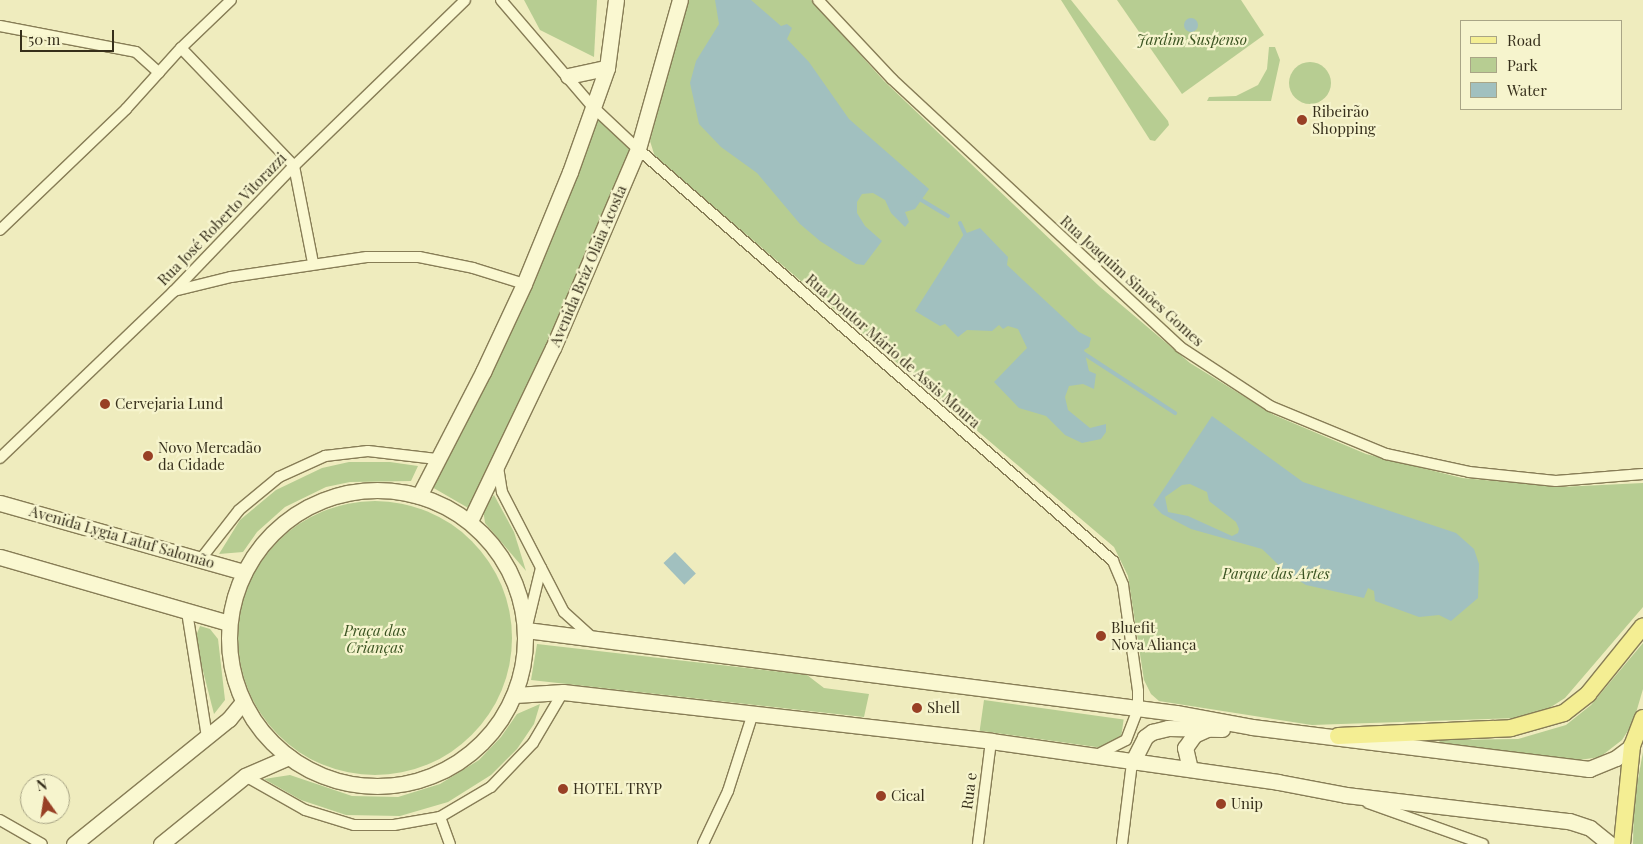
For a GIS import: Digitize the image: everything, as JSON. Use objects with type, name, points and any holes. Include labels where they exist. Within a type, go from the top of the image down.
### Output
[{"type":"main road","points":[[419,496],[524,284],[570,172],[607,68],[618,2]]},
{"type":"main road","name":"Avenida Bráz Olaia Acosta","points":[[470,521],[498,467],[553,348],[638,149],[678,2]]},
{"type":"main road","points":[[568,76],[607,68]]},
{"type":"main road","points":[[359,490],[388,490],[419,496],[436,501],[470,521],[493,543],[510,569],[522,599],[526,630],[524,663],[515,695],[501,720],[483,742],[461,760],[436,774],[399,784],[352,783],[322,776],[289,757],[260,728],[243,702],[234,676],[229,623],[244,572],[260,547],[280,526],[304,509],[331,497],[359,490]]},
{"type":"main road","name":"Avenida Lygia Latuf Salomão","points":[[0,503],[244,572]]},
{"type":"main road","points":[[0,557],[229,623]]},
{"type":"main road","points":[[1338,736],[1511,728],[1564,713],[1588,694],[1643,626]]},
{"type":"main road","points":[[526,630],[1138,709],[1252,727],[1338,736],[1589,769],[1616,758],[1632,746]]},
{"type":"main road","points":[[515,695],[563,692],[991,741],[1346,795],[1569,821],[1590,828],[1610,844]]},
{"type":"main road","points":[[74,844],[229,719],[243,702]]},
{"type":"main road","points":[[1622,844],[1632,746],[1643,718]]},
{"type":"main road","points":[[1132,763],[1145,737],[1152,732],[1168,728],[1252,727]]},
{"type":"main road","points":[[1190,770],[1186,748],[1194,735],[1207,729]]},
{"type":"main road","points":[[161,844],[245,776],[289,757]]},
{"type":"street","points":[[0,230],[230,0]]},
{"type":"street","name":"Rua José Roberto Vitorazzi","points":[[0,458],[173,292],[294,166],[465,0]]},
{"type":"street","name":"Rua Doutor Mário de Assis Moura","points":[[501,0],[592,106],[638,149],[1113,561],[1123,585],[1138,691],[1138,709],[1126,740],[1109,751],[1091,757]]},
{"type":"street","name":"Rua Joaquim Simões Gomes","points":[[818,0],[892,79],[1166,335],[1212,370],[1270,406],[1386,454],[1469,472],[1556,481],[1643,474]]},
{"type":"street","points":[[0,26],[136,52],[159,73]]},
{"type":"street","points":[[181,48],[294,166],[313,264]]},
{"type":"street","points":[[173,292],[231,277],[367,256],[419,257],[473,268],[524,284]]},
{"type":"street","points":[[200,560],[239,510],[279,477],[325,456],[368,451],[437,459]]},
{"type":"street","points":[[498,467],[502,492],[564,612],[594,638]]},
{"type":"street","points":[[526,630],[541,568]]},
{"type":"street","points":[[187,612],[207,737]]},
{"type":"street","points":[[245,776],[305,810],[354,825],[394,825],[440,817],[490,787],[533,743],[563,692]]},
{"type":"street","points":[[703,844],[728,791],[753,713]]},
{"type":"street","name":"Rua e","points":[[978,844],[991,741]]},
{"type":"street","points":[[1122,844],[1132,763]]},
{"type":"street","points":[[1346,795],[1483,844]]},
{"type":"street","points":[[440,817],[450,844]]},
{"type":"street","points":[[0,820],[42,844]]},
{"type":"green space","points":[[524,0],[597,0],[594,57],[540,30]]},
{"type":"green space","name":"Parque das Artes","points":[[688,0],[811,0],[884,81],[1099,286],[1190,363],[1274,415],[1366,454],[1462,478],[1561,487],[1643,483],[1643,607],[1565,698],[1543,712],[1517,718],[1312,725],[1159,701],[1151,694],[1144,680],[1128,576],[1114,547],[655,157],[650,141]]},
{"type":"green space","points":[[1061,0],[1071,0],[1168,121],[1169,125],[1155,141],[1150,140]]},
{"type":"green space","name":"Jardim Suspenso","points":[[1117,0],[1241,0],[1264,35],[1182,94]]},
{"type":"green space","points":[[1269,47],[1275,47],[1280,60],[1271,101],[1207,101],[1209,97],[1236,96],[1258,85],[1267,69]]},
{"type":"green space","points":[[1314,62],[1322,65],[1328,71],[1331,83],[1328,95],[1322,101],[1306,104],[1298,101],[1292,95],[1289,79],[1292,71],[1298,65]]},
{"type":"green space","points":[[592,106],[638,149],[470,509],[425,483],[524,284]]},
{"type":"green space","points":[[349,462],[390,462],[418,466],[411,481],[350,482],[326,487],[285,507],[257,532],[243,552],[219,554],[240,520],[276,490],[322,468]]},
{"type":"green space","points":[[494,495],[514,532],[526,571],[485,523],[483,508]]},
{"type":"green space","name":"Praça das Crianças","points":[[375,501],[402,504],[427,511],[451,524],[472,541],[489,562],[502,586],[509,611],[512,638],[509,665],[502,690],[489,714],[472,735],[451,752],[427,765],[402,772],[375,775],[348,772],[323,765],[299,752],[278,735],[261,714],[248,690],[241,665],[238,638],[241,611],[248,586],[261,562],[278,541],[299,524],[323,511],[348,504]]},
{"type":"green space","points":[[200,626],[210,629],[218,639],[225,700],[214,714],[199,655],[196,636]]},
{"type":"green space","points":[[1643,643],[1643,689],[1633,723],[1622,740],[1600,757],[1579,760],[1440,743],[1439,740],[1518,739],[1566,725],[1591,705]]},
{"type":"green space","points":[[537,644],[807,675],[824,688],[869,694],[864,717],[531,680]]},
{"type":"green space","points":[[984,700],[1124,720],[1119,750],[980,731]]},
{"type":"green space","points":[[540,704],[534,724],[517,749],[491,775],[448,802],[400,816],[346,815],[301,800],[264,779],[290,775],[352,796],[398,797],[440,784],[479,760],[501,737],[517,714]]},
{"type":"green space","points":[[1643,752],[1643,844],[1633,844],[1634,801]]},
{"type":"water","points":[[715,0],[751,0],[781,26],[787,24],[792,28],[787,39],[809,62],[849,119],[929,189],[915,209],[905,212],[909,222],[905,227],[891,213],[885,200],[873,193],[862,194],[857,202],[857,213],[865,226],[882,241],[864,265],[856,264],[820,241],[800,224],[757,173],[721,147],[699,124],[690,83],[696,61],[719,24]]},
{"type":"water","points":[[1188,18],[1194,18],[1198,25],[1194,32],[1188,32],[1184,28],[1184,22]]},
{"type":"water","points":[[980,228],[1008,257],[1007,265],[1079,332],[1091,338],[1089,347],[1084,350],[1089,371],[1096,374],[1094,389],[1083,384],[1069,386],[1065,397],[1068,410],[1090,428],[1106,424],[1106,432],[1101,439],[1082,443],[1065,435],[1046,416],[1019,408],[994,382],[1027,348],[1018,329],[1008,326],[1003,329],[999,325],[992,331],[967,330],[958,337],[945,324],[940,326],[915,311],[964,234]]},
{"type":"water","points":[[1212,416],[1303,482],[1456,533],[1474,549],[1479,564],[1478,598],[1451,621],[1439,615],[1419,617],[1375,601],[1374,591],[1368,588],[1364,598],[1306,585],[1288,574],[1262,549],[1191,529],[1162,514],[1153,505]],"holes":[[[1190,484],[1207,492],[1209,501],[1236,522],[1239,529],[1238,533],[1232,536],[1188,516],[1168,512],[1165,497],[1182,485]]]},
{"type":"water","points":[[675,552],[696,574],[684,585],[663,563]]},
{"type":"waterway","points":[[918,198],[948,216]]},
{"type":"waterway","points":[[960,223],[967,238]]},
{"type":"waterway","points":[[1083,353],[1175,413]]},
{"type":"place","name":"Ribeirão Shopping","points":[[1302,120]]},
{"type":"place","name":"Cervejaria Lund","points":[[105,404]]},
{"type":"place","name":"Novo Mercadão da Cidade","points":[[148,456]]},
{"type":"place","name":"Bluefit Nova Aliança","points":[[1101,636]]},
{"type":"place","name":"Shell","points":[[917,708]]},
{"type":"place","name":"HOTEL TRYP","points":[[563,789]]},
{"type":"place","name":"Cical","points":[[881,796]]},
{"type":"place","name":"Unip","points":[[1221,804]]}]
